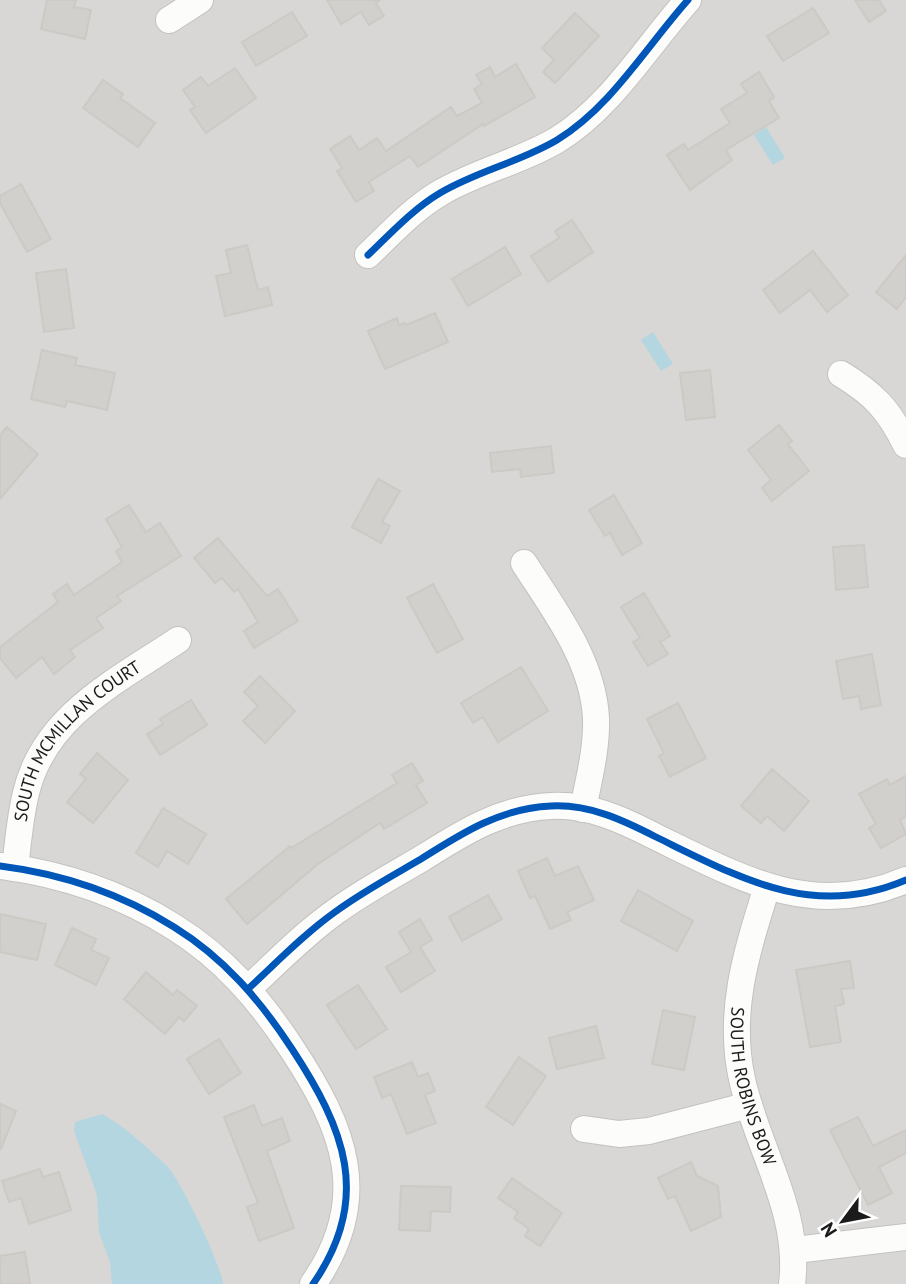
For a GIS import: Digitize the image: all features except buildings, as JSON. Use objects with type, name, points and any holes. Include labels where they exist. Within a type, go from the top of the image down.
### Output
[{"type":"street","points":[[169,20],[201,0]]},
{"type":"street","points":[[368,255],[420,206],[442,192],[557,140],[580,122],[603,101],[688,0]]},
{"type":"street","points":[[841,374],[870,391],[881,402],[906,445]]},
{"type":"street","points":[[524,563],[578,650],[592,694],[596,737],[583,808]]},
{"type":"street","name":"SOUTH MCMILLAN COURT","points":[[8,867],[26,791],[45,747],[58,729],[89,699],[178,640]]},
{"type":"street","points":[[248,989],[334,912],[469,830],[500,815],[526,808],[583,808],[609,814],[767,887],[792,894],[840,898],[886,888],[906,880]]},
{"type":"street","points":[[8,867],[75,880],[142,908],[208,951],[248,989],[272,1018],[323,1096],[340,1138],[345,1165],[345,1204],[333,1252],[313,1284]]},
{"type":"street","name":"SOUTH ROBINS BOW","points":[[767,887],[746,954],[736,1007],[738,1055],[749,1105],[789,1220],[795,1250],[792,1284]]},
{"type":"street","points":[[584,1129],[620,1134],[649,1131],[749,1105]]},
{"type":"street","points":[[795,1250],[906,1237]]},
{"type":"shaded area","points":[[0,0],[906,0],[906,1284],[0,1284]]},
{"type":"water","points":[[766,127],[785,158],[773,165],[754,135]]},
{"type":"water","points":[[653,332],[673,364],[661,371],[641,340]]},
{"type":"water","points":[[102,1114],[135,1137],[171,1172],[207,1240],[223,1284],[112,1284],[110,1262],[99,1232],[97,1195],[74,1131],[75,1122]]},
{"type":"cycle path","points":[[368,255],[430,199],[469,179],[543,148],[576,126],[611,94],[688,0]]},
{"type":"cycle path","points":[[248,989],[312,930],[356,898],[467,831],[515,811],[533,808],[565,806],[605,814],[747,879],[808,895],[840,896],[872,891],[906,880]]},
{"type":"cycle path","points":[[0,866],[69,880],[112,895],[154,915],[192,939],[225,966],[267,1014],[292,1049],[326,1107],[344,1164],[346,1193],[342,1222],[331,1252],[313,1284]]}]
